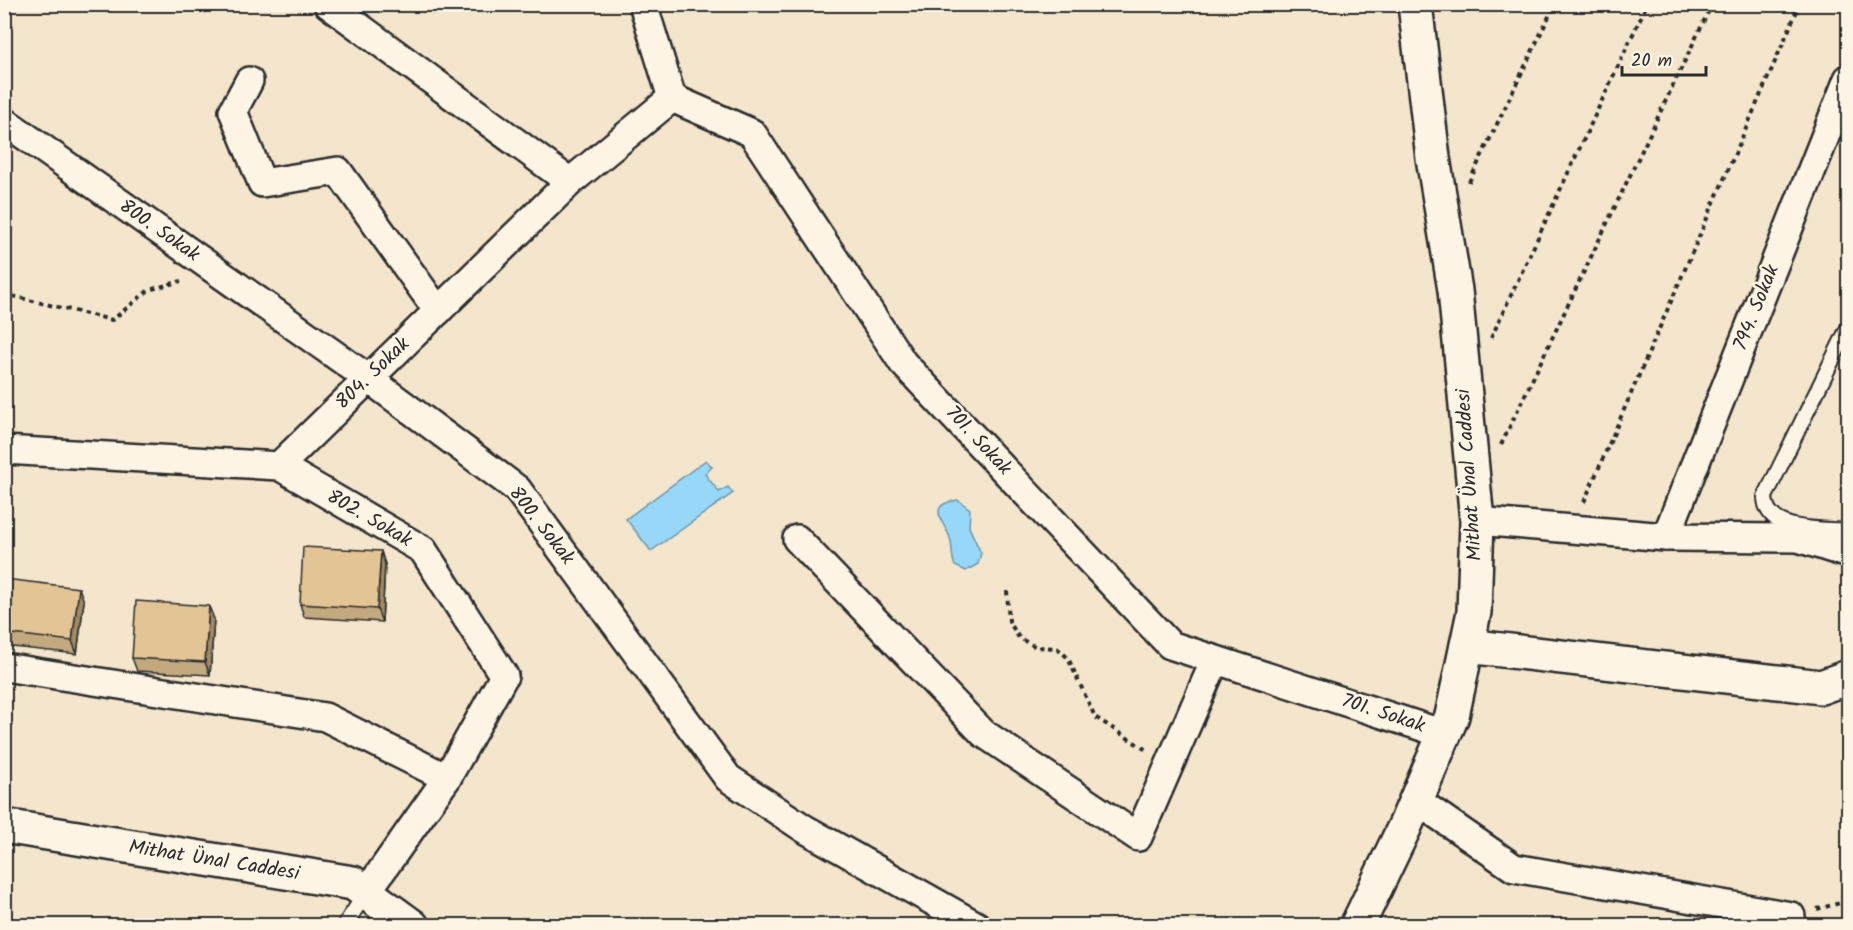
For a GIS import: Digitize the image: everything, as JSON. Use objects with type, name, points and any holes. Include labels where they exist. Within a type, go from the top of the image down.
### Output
[{"type":"main road","name":"Mithat Ünal Caddesi","points":[[1357,926],[1416,800],[1452,716],[1474,612],[1477,521],[1455,290],[1434,158],[1415,4]]},
{"type":"main road","points":[[1467,646],[1821,687],[1848,676]]},
{"type":"main road","name":"Mithat Ünal Caddesi","points":[[4,826],[352,883],[412,926]]},
{"type":"street","points":[[328,4],[570,182]]},
{"type":"street","points":[[643,4],[672,98]]},
{"type":"street","name":"794. Sokak","points":[[1666,537],[1848,79]]},
{"type":"street","points":[[249,81],[233,111],[262,183],[338,171],[438,311]]},
{"type":"street","name":"804. Sokak","points":[[279,466],[570,182],[672,98]]},
{"type":"street","name":"701. Sokak","points":[[672,98],[752,133],[903,363],[1170,645],[1444,734]]},
{"type":"street","name":"800. Sokak","points":[[4,121],[369,379],[517,489],[728,778],[805,829],[977,926]]},
{"type":"street","points":[[4,450],[279,466]]},
{"type":"street","name":"802. Sokak","points":[[279,466],[423,550],[504,676],[447,778]]},
{"type":"street","points":[[1477,521],[1666,537],[1798,538],[1842,552],[1848,551]]},
{"type":"street","points":[[797,539],[983,733],[1138,837],[1215,660]]},
{"type":"street","points":[[4,668],[325,717],[447,778],[366,893]]},
{"type":"street","points":[[1416,800],[1514,868],[1791,916]]},
{"type":"lane","points":[[1848,328],[1765,497],[1767,509],[1780,523],[1848,531]]},
{"type":"lane","points":[[344,926],[366,893]]},
{"type":"path","points":[[1466,188],[1555,4]]},
{"type":"path","points":[[1490,340],[1647,4]]},
{"type":"path","points":[[1495,456],[1712,4]]},
{"type":"path","points":[[1573,529],[1800,4]]},
{"type":"path","points":[[4,294],[112,320],[149,290],[215,271]]},
{"type":"path","points":[[1007,591],[1009,621],[1019,638],[1036,647],[1057,648],[1068,658],[1095,717],[1170,765]]},
{"type":"water","points":[[706,460],[712,467],[705,474],[719,492],[728,487],[733,493],[651,551],[626,519]]},
{"type":"water","points":[[958,500],[970,509],[969,527],[981,553],[978,564],[966,571],[955,566],[950,538],[939,516],[941,506]]},
{"type":"building","points":[[303,547],[381,551],[377,609],[300,604]]},
{"type":"building","points":[[5,579],[79,588],[72,641],[4,633]]},
{"type":"building","points":[[136,601],[209,606],[205,662],[132,658]]}]
